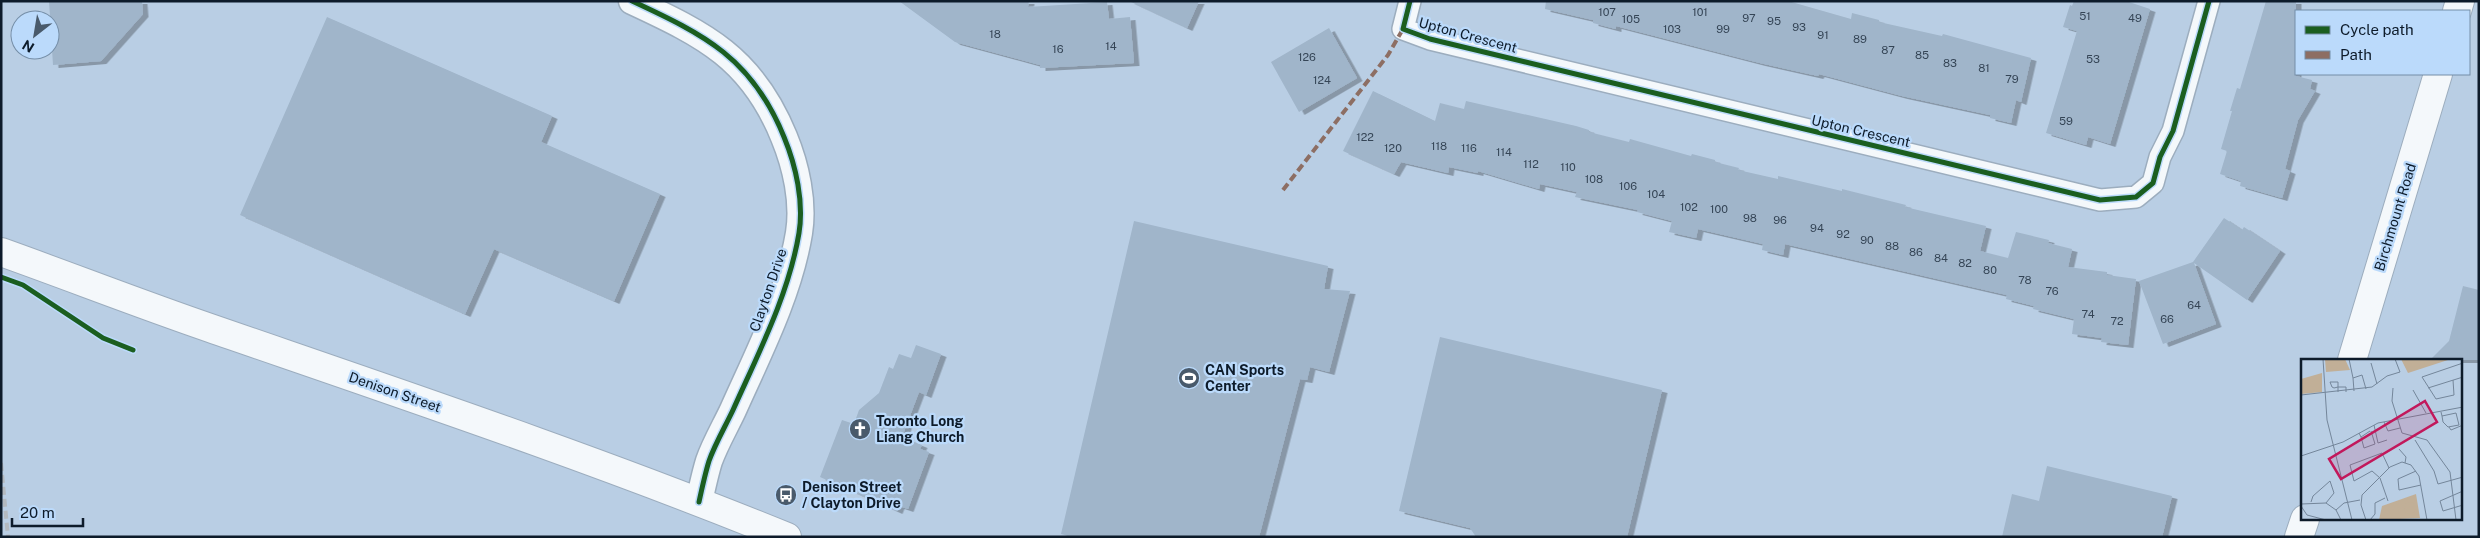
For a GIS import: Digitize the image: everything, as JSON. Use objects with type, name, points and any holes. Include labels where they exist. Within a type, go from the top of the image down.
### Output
[{"type":"main road","name":"Birchmount Road","points":[[2352,359],[2438,75]]},
{"type":"main road","name":"Denison Street","points":[[1,252],[208,328],[455,412],[699,502],[787,537]]},
{"type":"main road","points":[[2299,537],[2304,520]]},
{"type":"street","name":"Clayton Drive","points":[[632,1],[677,22],[709,40],[749,74],[772,108],[793,158],[799,198],[799,231],[792,265],[749,373],[710,460],[699,502]]},
{"type":"street","name":"Upton Crescent","points":[[1410,1],[1403,29],[1430,39],[2100,200],[2136,197],[2153,183],[2160,157],[2172,131],[2209,1]]},
{"type":"building","points":[[49,1],[142,1],[143,14],[101,61],[53,65],[53,60],[60,60],[60,10],[50,10]]},
{"type":"building","points":[[899,1],[1029,1],[1028,7],[1107,2],[1109,19],[1130,17],[1134,63],[1040,68],[1040,65],[955,42]]},
{"type":"building","points":[[1129,1],[1199,1],[1187,28]]},
{"type":"building","points":[[1546,1],[1788,1],[1851,19],[1852,13],[1879,20],[1879,22],[1942,36],[1943,34],[2031,58],[2021,102],[2016,100],[2011,123],[1990,118],[1990,115],[1902,96],[1819,74],[1818,76],[1760,63],[1616,26],[1616,29],[1593,23],[1593,20],[1545,9]]},
{"type":"building","points":[[2074,1],[2126,1],[2150,9],[2110,144],[2088,137],[2086,145],[2046,133],[2077,31],[2063,27],[2070,5],[2072,6]]},
{"type":"building","points":[[2266,1],[2296,1],[2295,75],[2312,80],[2310,89],[2315,91],[2298,120],[2285,169],[2290,171],[2282,198],[2240,186],[2241,181],[2220,174],[2227,151],[2221,149],[2237,88],[2240,89]]},
{"type":"building","points":[[327,17],[552,116],[541,142],[660,194],[614,301],[494,249],[465,314],[240,215]]},
{"type":"building","points":[[1329,28],[1357,78],[1299,112],[1271,62]]},
{"type":"building","points":[[1373,91],[1435,121],[1440,103],[1464,109],[1466,101],[1576,126],[1589,130],[1589,132],[1629,142],[1630,139],[1691,156],[1692,154],[1739,168],[1738,170],[1778,179],[1778,176],[1842,191],[1842,189],[1906,205],[1905,207],[1986,226],[1980,251],[2008,258],[2016,232],[2049,240],[2048,243],[2072,249],[2068,267],[2107,272],[2107,275],[2136,279],[2128,345],[2101,342],[2102,338],[2072,334],[2074,319],[2033,309],[2034,306],[2006,299],[2007,295],[1785,244],[1783,255],[1762,250],[1763,244],[1698,229],[1696,238],[1669,232],[1672,221],[1637,212],[1638,210],[1575,197],[1577,192],[1540,184],[1539,189],[1478,171],[1478,173],[1449,167],[1448,173],[1401,162],[1394,174],[1343,151]]},
{"type":"building","points":[[2224,218],[2242,230],[2244,227],[2280,251],[2247,300],[2194,263],[2216,324],[2163,344],[2139,281],[2193,262]]},
{"type":"building","name":"CAN Sports Center","points":[[1134,221],[1328,266],[1324,289],[1350,291],[1329,372],[1310,367],[1307,380],[1300,379],[1259,537],[1072,537],[1061,534]]},
{"type":"building","points":[[2463,286],[2479,290],[2479,360],[2431,359],[2449,341]]},
{"type":"building","points":[[1440,337],[1662,390],[1627,537],[1476,537],[1470,528],[1399,511]]},
{"type":"building","name":"Toronto Long Liang Church","points":[[916,345],[941,354],[926,395],[919,392],[902,437],[922,445],[920,449],[929,452],[908,509],[899,506],[897,511],[820,477],[842,420],[854,424],[859,410],[879,393],[889,367],[893,369],[899,354],[911,358]]},
{"type":"building","points":[[2047,466],[2172,496],[2162,537],[2002,537],[2012,494],[2039,501]]},
{"type":"railway","points":[[1,463],[8,537]]},
{"type":"marked path","points":[[1283,190],[1388,55],[1403,29]]},
{"type":"cycle path","points":[[632,1],[682,25],[704,38],[741,68],[757,87],[784,137],[792,160],[800,197],[799,233],[788,279],[762,345],[711,455],[699,502]]},
{"type":"cycle path","points":[[1410,1],[1403,29],[1430,39],[2100,200],[2136,197],[2153,183],[2160,157],[2173,131],[2209,1]]},
{"type":"cycle path","points":[[1,277],[23,285],[103,338],[133,350]]},
{"type":"place","name":"CAN Sports Center","points":[[1189,378]]},
{"type":"place","name":"Toronto Long Liang Church","points":[[860,429]]},
{"type":"place","name":"Denison Street / Clayton Drive","points":[[786,495]]}]
